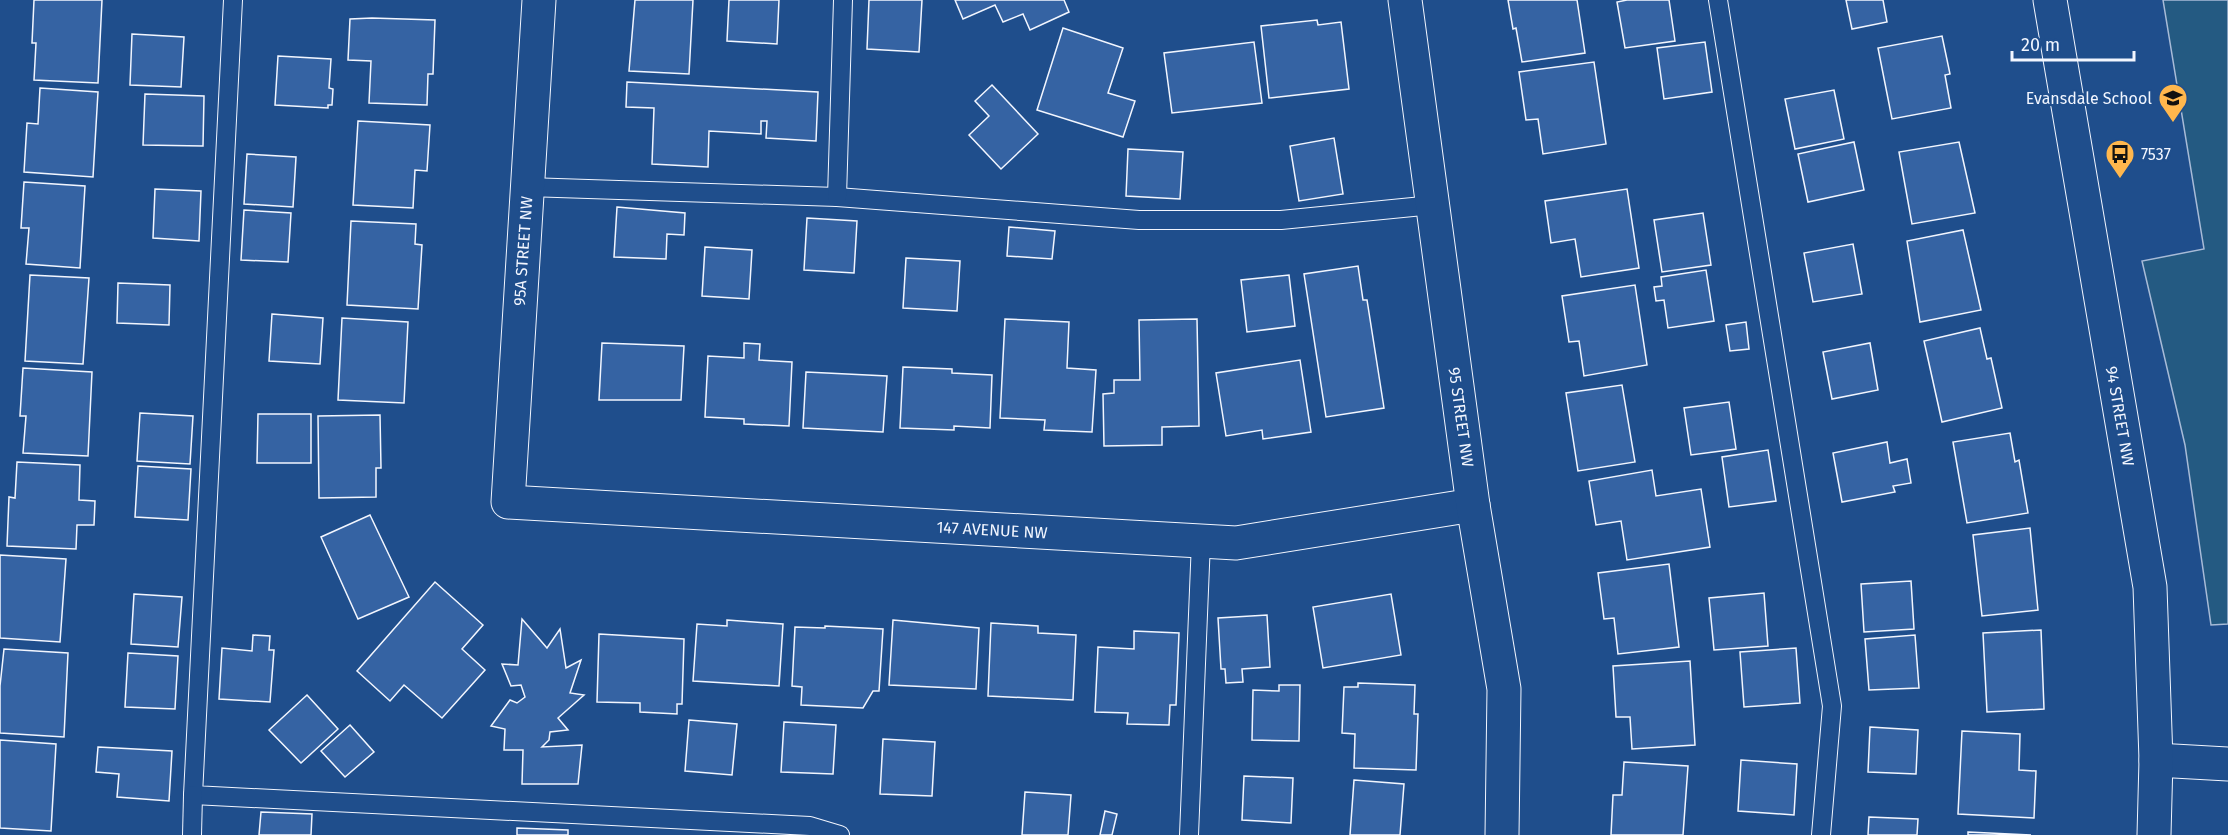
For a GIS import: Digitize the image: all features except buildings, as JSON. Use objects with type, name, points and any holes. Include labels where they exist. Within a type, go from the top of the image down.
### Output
[{"type":"street","name":"95A STREET NW","points":[[508,502],[539,0]]},
{"type":"street","name":"95 STREET NW","points":[[1405,0],[1473,505],[1504,689],[1502,835]]},
{"type":"street","name":"94 STREET NW","points":[[2050,0],[2150,587],[2156,760],[2154,835]]},
{"type":"street","name":"147 AVENUE NW","points":[[508,502],[1236,543],[1473,505]]},
{"type":"street","points":[[2156,760],[2228,764]]},
{"type":"lane","points":[[192,835],[233,0]]},
{"type":"lane","points":[[837,197],[843,0]]},
{"type":"lane","points":[[1718,0],[1832,706],[1821,835]]},
{"type":"lane","points":[[527,187],[837,197],[1139,220],[1281,220],[1432,205]]},
{"type":"lane","points":[[1189,835],[1201,541]]},
{"type":"lane","points":[[194,795],[810,826],[840,835]]},
{"type":"shaded area","points":[[2163,0],[2228,0],[2228,624],[2211,625],[2185,445],[2142,261],[2204,249]]},
{"type":"place","name":"Evansdale School","points":[[2173,124]]},
{"type":"place","name":"7537","points":[[2120,180]]}]
